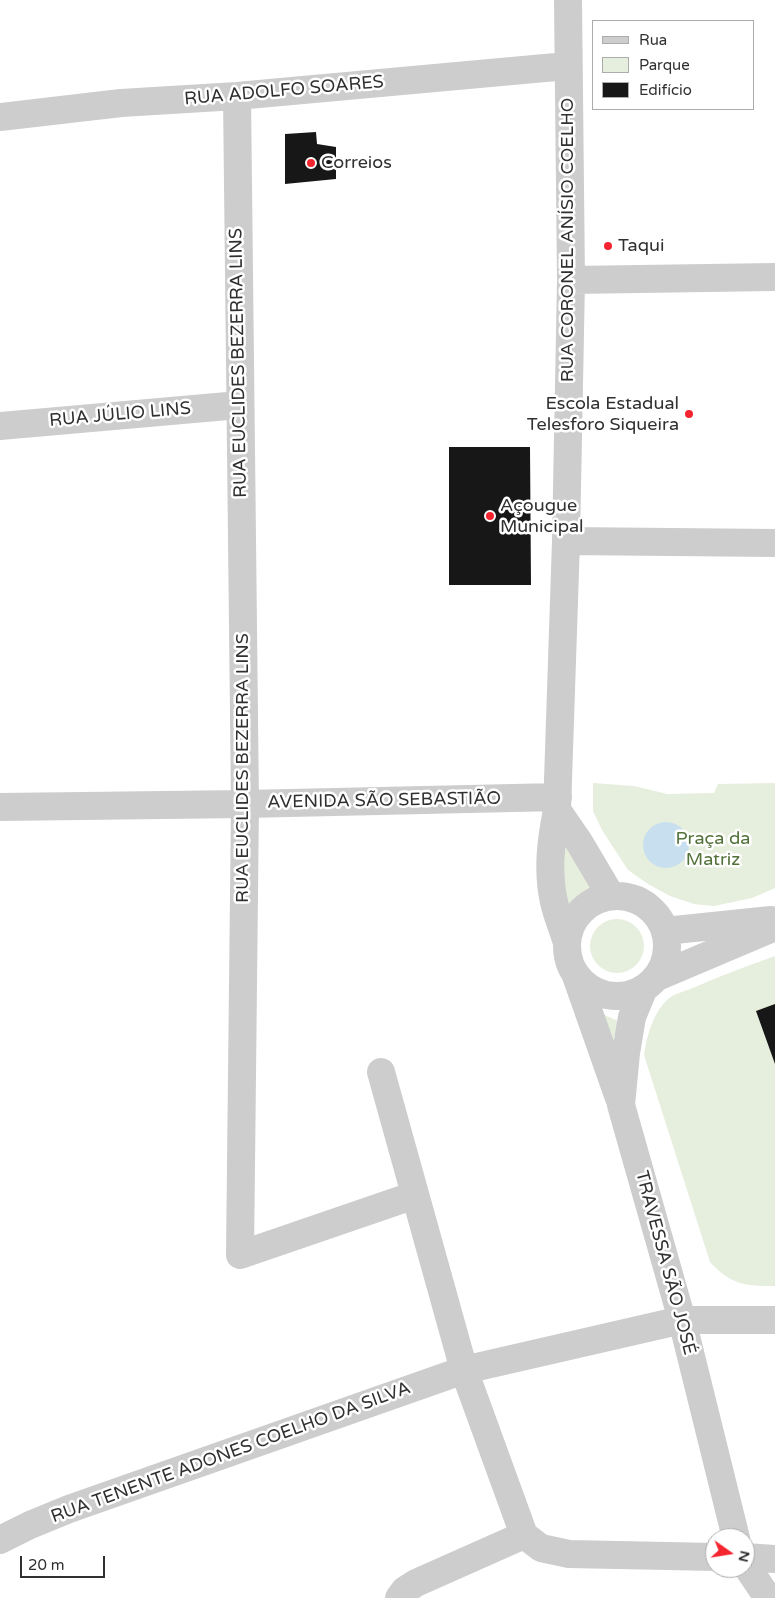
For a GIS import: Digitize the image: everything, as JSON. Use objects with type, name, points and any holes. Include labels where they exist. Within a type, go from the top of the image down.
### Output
[{"type":"street","name":"RUA CORONEL ANÍSIO COELHO","points":[[568,0],[567,66],[571,280],[566,541],[557,804],[551,840],[550,872],[554,902],[567,943],[568,959],[575,973],[621,1104]]},
{"type":"street","name":"RUA ADOLFO SOARES","points":[[0,117],[121,103],[237,96],[567,66]]},
{"type":"street","name":"RUA EUCLIDES BEZERRA LINS","points":[[237,96],[244,804],[240,1255],[415,1195]]},
{"type":"street","points":[[571,280],[775,277]]},
{"type":"street","name":"RUA JÚLIO LINS","points":[[0,426],[239,405]]},
{"type":"street","points":[[566,541],[775,543]]},
{"type":"street","name":"AVENIDA SÃO SEBASTIÃO","points":[[0,807],[244,804],[557,804]]},
{"type":"street","points":[[557,804],[611,896]]},
{"type":"street","points":[[567,943],[571,926],[580,911],[594,900],[611,896],[628,896],[644,903],[657,915],[665,931],[667,946],[664,962],[651,982]]},
{"type":"street","points":[[665,931],[775,919]]},
{"type":"street","points":[[575,973],[586,985],[599,992],[615,996],[630,994],[651,982],[775,927]]},
{"type":"street","name":"TRAVESSA SÃO JOSÉ","points":[[651,982],[632,1017],[621,1104],[682,1320],[734,1528]]},
{"type":"street","points":[[381,1072],[464,1370],[524,1535],[541,1548],[569,1554],[705,1557]]},
{"type":"street","points":[[464,1370],[682,1320],[775,1320]]},
{"type":"street","name":"RUA TENENTE ADONES COELHO DA SILVA","points":[[0,1540],[30,1525],[69,1510],[464,1370]]},
{"type":"street","points":[[399,1598],[405,1590],[416,1583],[524,1535]]},
{"type":"street","points":[[755,1558],[775,1559]]},
{"type":"street","points":[[754,1578],[768,1598]]},
{"type":"green space","name":"Praça da Matriz","points":[[593,783],[634,786],[667,794],[714,793],[718,784],[775,783],[775,888],[752,898],[714,906],[694,904],[670,896],[648,884],[628,870],[602,830],[593,811]]},
{"type":"green space","points":[[556,832],[603,892],[583,902],[568,916]]},
{"type":"green space","points":[[612,919],[622,919],[632,923],[640,931],[644,946],[640,961],[632,969],[622,973],[612,973],[602,969],[594,961],[590,951],[590,941],[594,931],[602,923]]},
{"type":"green space","points":[[775,956],[775,1286],[765,1286],[739,1283],[732,1280],[710,1262],[644,1055],[651,1025],[658,1011],[668,999]]},
{"type":"green space","points":[[598,1012],[620,1022],[614,1037],[614,1057]]},
{"type":"water","points":[[671,822],[683,828],[688,836],[688,854],[683,862],[675,867],[661,868],[649,862],[644,854],[643,840],[649,828],[657,823]]},
{"type":"building","name":"Correios","points":[[316,132],[317,144],[336,147],[336,179],[285,184],[285,134]]},
{"type":"building","name":"Açougue Municipal","points":[[449,447],[530,447],[531,585],[449,585]]},
{"type":"building","points":[[775,1004],[775,1064],[756,1011]]},
{"type":"place","name":"Correios","points":[[311,163]]},
{"type":"place","name":"Taqui","points":[[608,246]]},
{"type":"place","name":"Escola Estadual Telesforo Siqueira","points":[[689,414]]},
{"type":"place","name":"Açougue Municipal","points":[[490,516]]}]
